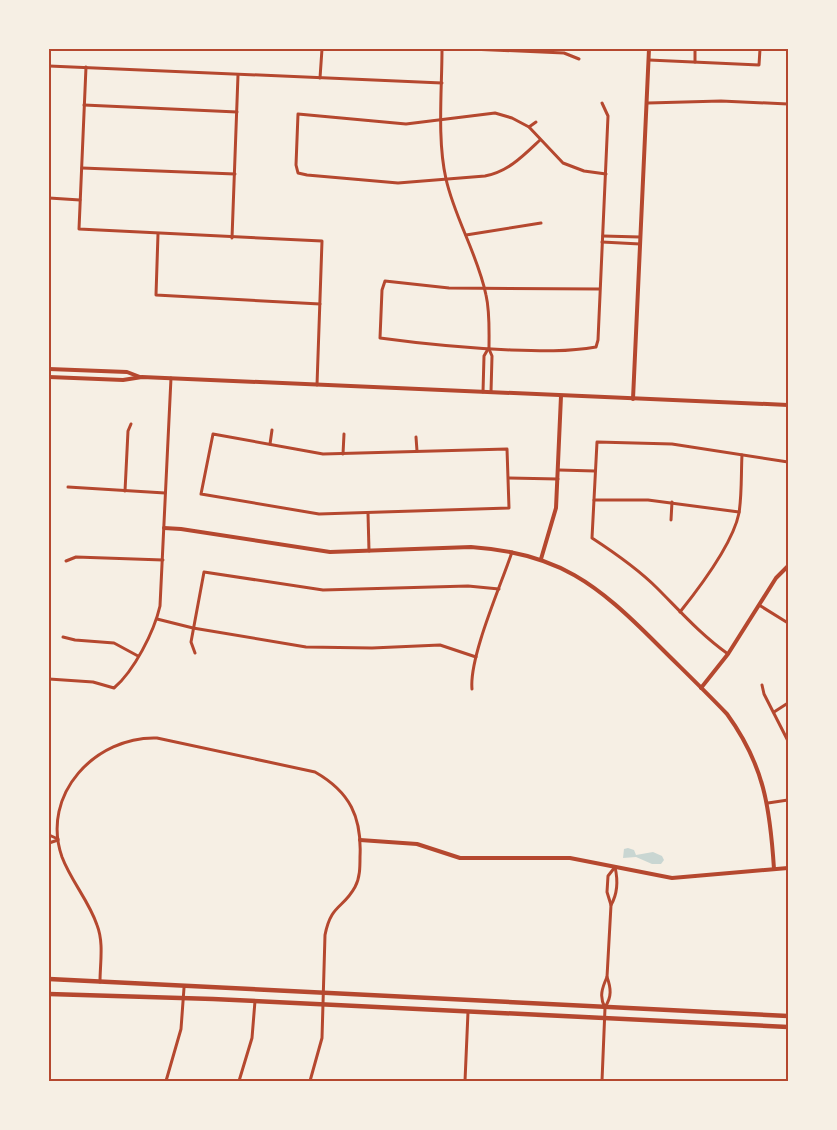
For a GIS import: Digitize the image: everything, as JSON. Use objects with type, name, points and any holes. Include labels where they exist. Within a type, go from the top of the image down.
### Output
[{"type":"main road","points":[[49,979],[604,1013],[788,1027]]},
{"type":"main road","points":[[49,994],[255,1001],[468,1012],[788,1016]]},
{"type":"street","points":[[320,78],[322,49]]},
{"type":"street","points":[[442,49],[442,149],[446,179],[484,288],[488,312],[489,349],[492,356],[491,393]]},
{"type":"street","points":[[470,49],[564,53],[579,59]]},
{"type":"street","points":[[633,399],[649,49]]},
{"type":"street","points":[[695,49],[695,62]]},
{"type":"street","points":[[649,60],[759,65],[760,49]]},
{"type":"street","points":[[49,66],[442,83]]},
{"type":"street","points":[[86,67],[79,230],[322,241],[317,385]]},
{"type":"street","points":[[232,238],[238,75]]},
{"type":"street","points":[[648,103],[721,101],[788,104]]},
{"type":"street","points":[[600,289],[449,288],[384,281],[380,338],[436,346],[489,349],[556,351],[596,347],[600,289],[602,242],[603,236],[608,116],[602,103]]},
{"type":"street","points":[[84,105],[237,112]]},
{"type":"street","points":[[540,140],[516,163],[505,170],[485,176],[398,183],[298,173],[296,164],[298,114],[406,124],[495,113],[512,118],[529,127],[563,163],[584,171],[606,174]]},
{"type":"street","points":[[529,127],[536,122]]},
{"type":"street","points":[[82,168],[235,174]]},
{"type":"street","points":[[49,198],[80,200]]},
{"type":"street","points":[[466,235],[541,223]]},
{"type":"street","points":[[158,234],[156,295],[320,304]]},
{"type":"street","points":[[603,236],[640,237]]},
{"type":"street","points":[[602,242],[640,244]]},
{"type":"street","points":[[483,392],[484,356],[489,349]]},
{"type":"street","points":[[49,369],[127,372],[142,377]]},
{"type":"street","points":[[49,377],[123,380],[142,377],[171,378],[788,405]]},
{"type":"street","points":[[49,679],[93,682],[114,688],[138,656],[157,619],[160,606],[163,560],[171,378]]},
{"type":"street","points":[[541,559],[556,508],[561,396]]},
{"type":"street","points":[[125,491],[128,431],[131,424]]},
{"type":"street","points":[[270,444],[272,430]]},
{"type":"street","points":[[213,434],[270,444],[323,454],[507,449],[509,508],[368,514],[319,514],[201,494],[213,434]]},
{"type":"street","points":[[343,454],[344,434]]},
{"type":"street","points":[[416,437],[417,451]]},
{"type":"street","points":[[728,654],[706,638],[628,562],[592,538],[597,442],[672,444],[788,462]]},
{"type":"street","points":[[680,612],[696,591],[733,532],[739,512],[742,455]]},
{"type":"street","points":[[559,470],[595,471]]},
{"type":"street","points":[[509,478],[558,479]]},
{"type":"street","points":[[68,487],[165,493]]},
{"type":"street","points":[[594,500],[672,502],[739,512]]},
{"type":"street","points":[[671,520],[672,502]]},
{"type":"street","points":[[368,514],[369,551]]},
{"type":"street","points":[[164,528],[182,528],[310,550],[369,551],[471,547],[512,551],[541,559],[583,579],[603,593],[701,688],[727,714],[746,742],[757,764],[768,804],[774,868]]},
{"type":"street","points":[[472,689],[470,677],[512,551]]},
{"type":"street","points":[[66,561],[76,556],[163,560]]},
{"type":"street","points":[[701,688],[728,654],[776,578],[788,566]]},
{"type":"street","points":[[195,653],[191,642],[204,572],[323,590],[468,586],[500,589]]},
{"type":"street","points":[[759,605],[788,623]]},
{"type":"street","points":[[157,619],[193,628],[306,647],[372,648],[440,645],[476,657]]},
{"type":"street","points":[[63,636],[75,640],[114,643],[138,656]]},
{"type":"street","points":[[762,685],[764,694],[788,741]]},
{"type":"street","points":[[774,712],[788,703]]},
{"type":"street","points":[[100,982],[101,943],[98,925],[72,878],[62,856],[58,840],[58,821],[64,798],[73,780],[85,765],[114,745],[152,738],[238,754],[315,772],[330,780],[346,797],[356,816],[360,828],[360,871],[356,886],[329,918],[326,935],[322,1038],[310,1081]]},
{"type":"street","points":[[768,804],[788,800]]},
{"type":"street","points":[[49,835],[58,840]]},
{"type":"street","points":[[49,843],[58,840]]},
{"type":"street","points":[[360,840],[417,844],[460,858],[564,858],[680,878],[788,868]]},
{"type":"street","points":[[611,905],[615,897],[618,878],[615,866]]},
{"type":"street","points":[[604,1013],[610,1000],[610,986],[607,977],[611,905],[607,892],[608,876],[615,866]]},
{"type":"street","points":[[602,1081],[604,1013],[601,1000],[602,986],[607,977]]},
{"type":"street","points":[[166,1081],[181,1029],[184,988]]},
{"type":"street","points":[[239,1081],[252,1038],[255,1001]]},
{"type":"street","points":[[464,1081],[468,1012]]},
{"type":"shaded area","points":[[624,849],[634,850],[636,855],[653,852],[662,856],[664,860],[661,864],[652,864],[636,857],[623,858]]}]
